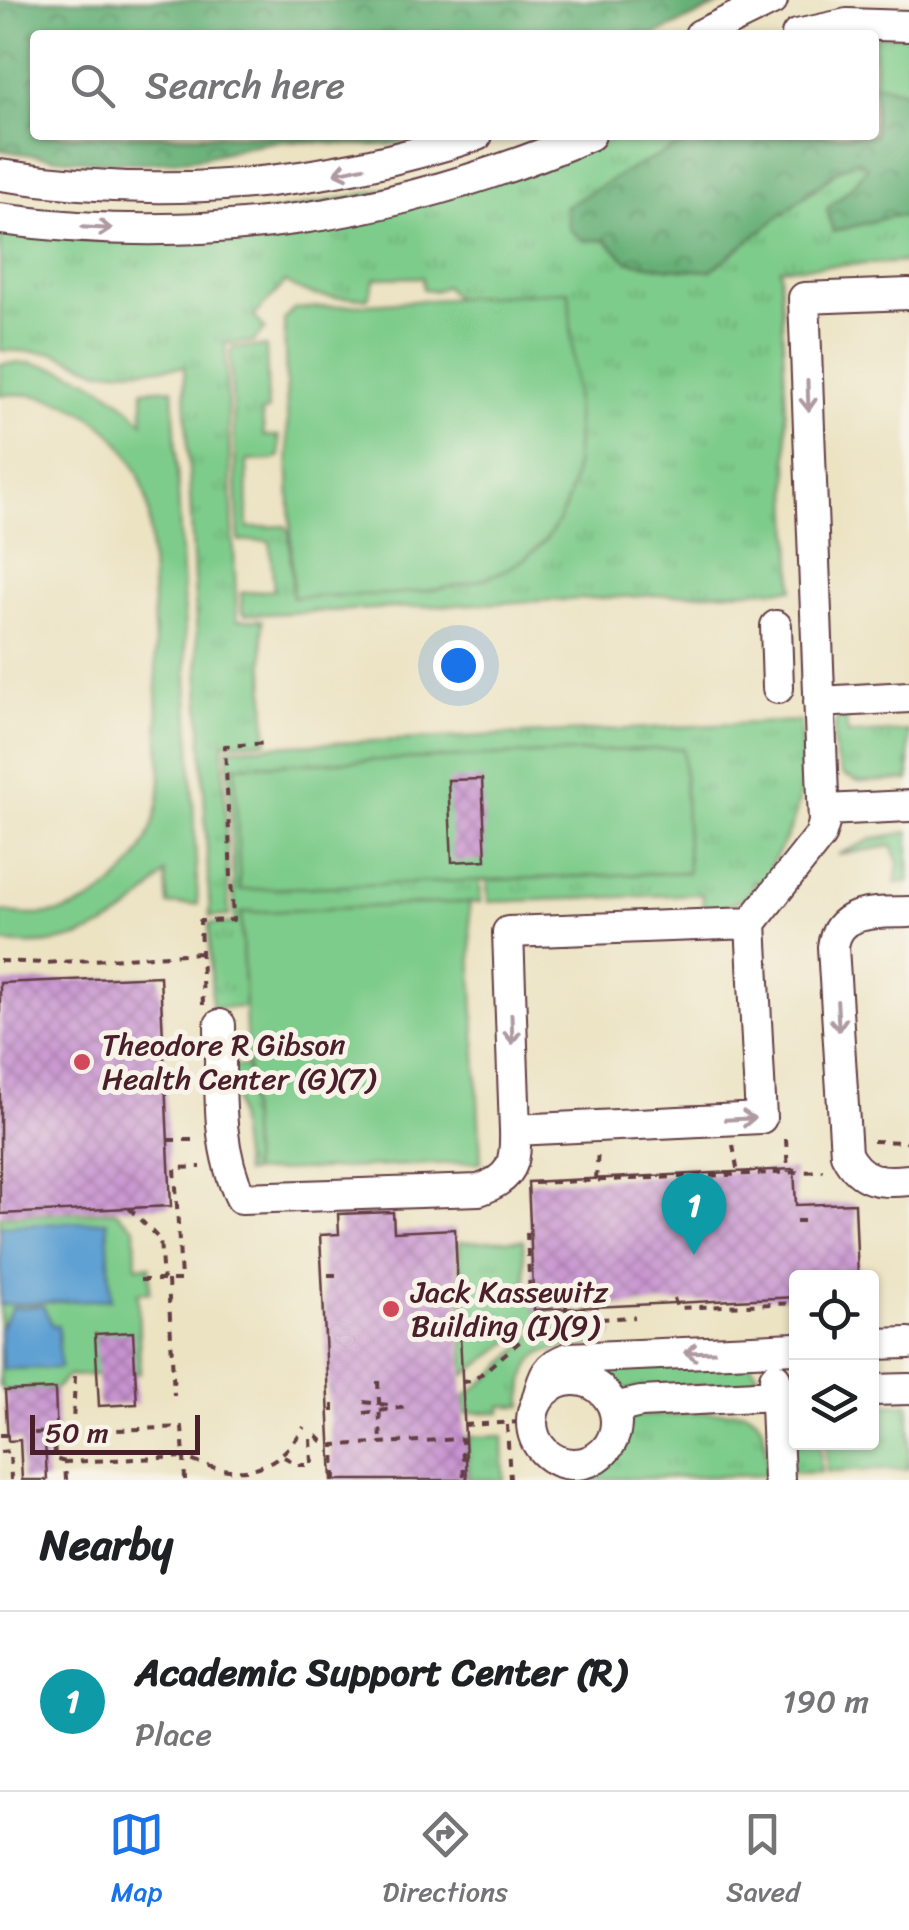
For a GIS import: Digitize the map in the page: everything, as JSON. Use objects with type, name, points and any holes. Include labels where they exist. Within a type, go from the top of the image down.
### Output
[{"type":"street","points":[[710,30],[772,0]]},
{"type":"street","points":[[820,30],[847,24],[909,26]]},
{"type":"street","points":[[0,175],[56,184],[141,189],[250,184],[354,169],[459,140]]},
{"type":"street","points":[[453,186],[471,163],[528,140]]},
{"type":"street","points":[[0,219],[126,230],[252,226],[334,215],[453,186],[530,161],[578,140]]},
{"type":"street","points":[[516,1130],[761,1118],[751,922],[820,836],[825,810],[804,298],[909,294]]},
{"type":"street","points":[[776,626],[778,688]]},
{"type":"street","points":[[819,702],[909,698]]},
{"type":"street","points":[[825,810],[909,806]]},
{"type":"street","points":[[909,912],[851,918],[840,926],[833,947],[846,1154],[857,1171],[870,1180],[909,1180]]},
{"type":"street","points":[[220,1025],[223,1136],[228,1167],[241,1198],[480,1190],[496,1184],[514,1162],[508,932],[751,922]]},
{"type":"street","points":[[879,1344],[909,1343]]},
{"type":"street","points":[[530,1411],[555,1384],[578,1380],[600,1389],[614,1408],[617,1422],[608,1447],[599,1457],[574,1465],[560,1463],[539,1447],[531,1421],[530,1411],[547,1369],[557,1361],[786,1349],[779,1480]]},
{"type":"street","points":[[879,1390],[909,1389]]},
{"type":"street","points":[[614,1408],[642,1402],[786,1394]]},
{"type":"path","points":[[220,1025],[203,1022],[200,922],[233,920],[225,746],[269,744]]},
{"type":"path","points":[[0,960],[44,962],[201,953]]},
{"type":"path","points":[[786,1139],[788,1172]]},
{"type":"path","points":[[884,1143],[909,1142]]},
{"type":"path","points":[[733,1146],[738,1174]]},
{"type":"path","points":[[596,1180],[598,1153]]},
{"type":"path","points":[[140,1280],[181,1280],[175,1168],[228,1167]]},
{"type":"path","points":[[534,1183],[824,1170]]},
{"type":"path","points":[[129,1208],[160,1240],[174,1395]]},
{"type":"path","points":[[796,1222],[809,1221]]},
{"type":"path","points":[[526,1232],[530,1296],[534,1296]]},
{"type":"path","points":[[328,1275],[339,1275]]},
{"type":"path","points":[[674,1298],[677,1308],[789,1304]]},
{"type":"path","points":[[566,1303],[566,1321]]},
{"type":"path","points":[[576,1320],[576,1330]]},
{"type":"path","points":[[75,1376],[73,1425],[54,1437],[55,1458],[65,1462],[184,1458],[208,1468],[235,1472],[263,1466],[282,1456],[304,1427]]},
{"type":"path","points":[[378,1382],[381,1442]]},
{"type":"path","points":[[364,1402],[389,1397]]},
{"type":"path","points":[[364,1412],[404,1407],[379,1400]]},
{"type":"path","points":[[333,1404],[333,1414]]},
{"type":"path","points":[[464,1425],[507,1424],[530,1411]]},
{"type":"path","points":[[507,1424],[510,1480]]},
{"type":"path","points":[[34,1433],[182,1427],[184,1480]]},
{"type":"path","points":[[0,1435],[8,1434]]},
{"type":"path","points":[[282,1456],[299,1465],[312,1464],[311,1437],[317,1436],[325,1444]]},
{"type":"path","points":[[335,1480],[334,1445],[462,1440],[464,1480]]},
{"type":"path","points":[[0,1452],[10,1452],[11,1480]]},
{"type":"path","points":[[65,1462],[66,1480]]},
{"type":"green space","points":[[0,0],[730,0],[666,30],[30,30],[30,140],[412,140],[373,145],[282,141],[192,159],[120,163],[0,150]]},
{"type":"green space","points":[[879,35],[909,36],[909,92],[879,84]]},
{"type":"green space","points":[[879,84],[909,92],[909,217],[892,216],[833,232],[827,209],[867,167],[856,160],[710,271],[666,268],[627,261],[606,240],[584,240],[570,230],[565,207],[691,140],[879,140]]},
{"type":"green space","points":[[609,140],[691,140],[566,207],[584,240],[606,240],[627,261],[710,271],[856,160],[868,166],[827,209],[833,232],[892,216],[909,217],[909,262],[780,268],[793,589],[245,615],[241,593],[274,590],[270,541],[239,541],[230,351],[233,348],[266,346],[268,411],[262,412],[264,436],[279,436],[280,456],[247,461],[248,528],[285,526],[289,532],[293,597],[430,590],[474,582],[513,566],[545,540],[566,503],[576,452],[568,291],[455,298],[445,286],[435,291],[423,289],[422,277],[375,278],[368,298],[335,297],[306,293],[286,282],[254,316],[265,329],[253,342],[225,344],[237,620],[262,620],[267,741],[223,743],[229,916],[210,917],[184,367],[101,371],[54,353],[0,350],[0,230],[126,241],[594,148]]},
{"type":"green space","points":[[569,291],[576,452],[566,503],[545,540],[513,566],[474,582],[383,594],[293,597],[284,320],[294,309]]},
{"type":"green space","points":[[29,363],[92,382],[143,422],[143,390],[173,388],[198,904],[168,905],[165,873],[132,908],[93,932],[71,939],[25,944],[0,942],[0,911],[32,915],[62,911],[113,886],[132,865],[147,839],[157,811],[161,779],[149,515],[143,488],[133,463],[118,442],[78,409],[28,395],[0,395],[0,364]]},
{"type":"green space","points":[[840,715],[845,715],[848,734],[909,731],[909,780],[859,782],[843,775],[834,745]]},
{"type":"green space","points":[[800,721],[800,796],[790,829],[770,866],[774,871],[760,885],[754,881],[755,888],[737,901],[704,911],[702,894],[488,902],[487,880],[688,872],[682,748],[235,766],[240,890],[480,880],[481,902],[241,913],[245,1007],[212,1008],[209,924],[235,923],[228,748]]},
{"type":"green space","points":[[683,748],[688,872],[240,890],[235,766]]},
{"type":"green space","points":[[909,832],[909,882],[896,883],[899,863],[892,846],[837,855],[875,838]]},
{"type":"green space","points":[[469,902],[481,1162],[252,1172],[241,913]]},
{"type":"green space","points":[[247,1066],[252,1172],[244,1173],[231,1067]]},
{"type":"green space","points":[[115,1211],[135,1228],[136,1266],[150,1266],[150,1292],[138,1293],[140,1373],[68,1376],[55,1389],[5,1391],[0,1386],[0,1216]]},
{"type":"green space","points":[[523,1240],[527,1300],[534,1300],[535,1310],[554,1309],[554,1317],[543,1317],[465,1375],[459,1242]]},
{"type":"green space","points":[[567,1326],[568,1336],[611,1334],[597,1342],[540,1354],[524,1380],[523,1406],[501,1406],[501,1412],[466,1413],[465,1396],[493,1375],[541,1327]]},
{"type":"green space","points":[[749,1362],[758,1374],[751,1383],[627,1390],[608,1386],[613,1378],[600,1369]]},
{"type":"green space","points":[[909,1404],[909,1469],[827,1472],[826,1450],[879,1450],[879,1406]]},
{"type":"green space","points":[[741,1411],[751,1414],[762,1428],[767,1475],[576,1480],[575,1471],[609,1456],[621,1432],[636,1416]]},
{"type":"green space","points":[[503,1436],[504,1480],[469,1480],[467,1437]]},
{"type":"green space","points":[[790,1450],[820,1450],[821,1472],[790,1473]]},
{"type":"water","points":[[107,1221],[111,1299],[0,1305],[0,1226]]},
{"type":"water","points":[[43,1306],[53,1326],[58,1326],[60,1368],[2,1369],[0,1329],[12,1308]]},
{"type":"building","points":[[482,779],[486,860],[452,862],[448,780]]},
{"type":"building","name":"Theodore R Gibson Health Center (G)(7)","points":[[160,976],[171,1206],[0,1214],[0,983]]},
{"type":"building","points":[[794,1169],[796,1205],[855,1203],[858,1270],[789,1270],[789,1297],[534,1310],[528,1182]]},
{"type":"building","name":"Jack Kassewitz Building (I)(9)","points":[[393,1212],[394,1232],[455,1229],[467,1480],[332,1480],[320,1235],[339,1234],[338,1214]]},
{"type":"building","points":[[133,1332],[137,1404],[99,1406],[95,1334]]},
{"type":"building","points":[[55,1389],[57,1439],[45,1439],[47,1480],[22,1480],[20,1440],[8,1441],[5,1391]]},
{"type":"place","name":"Theodore R Gibson Health Center (G)(7)","points":[[82,1062]]},
{"type":"place","name":"Academic Support Center (R)","points":[[694,1255]]},
{"type":"place","name":"Jack Kassewitz Building (I)(9)","points":[[391,1309]]}]
